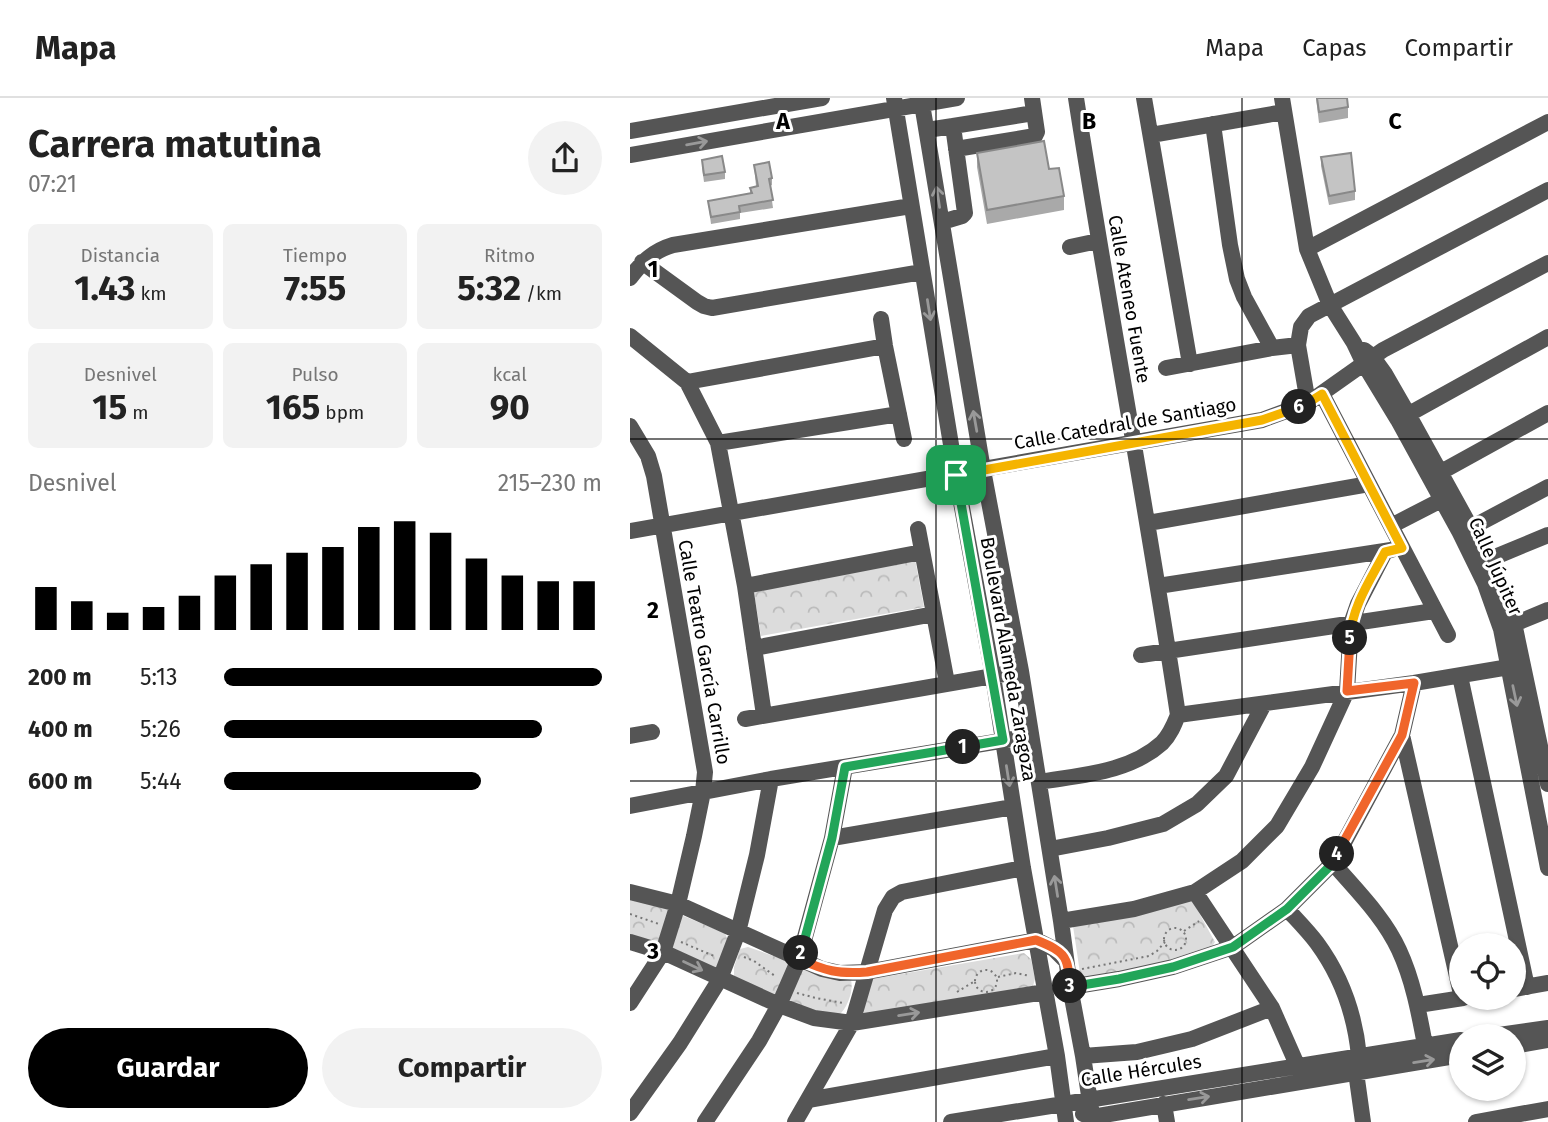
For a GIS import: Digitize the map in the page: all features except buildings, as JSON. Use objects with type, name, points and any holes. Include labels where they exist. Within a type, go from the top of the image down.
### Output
[{"type":"street","points":[[630,131],[726,106],[822,98]]},
{"type":"street","points":[[630,155],[895,103],[957,98]]},
{"type":"street","name":"Calle Ateneo Fuente","points":[[1076,98],[1178,715]]},
{"type":"street","points":[[1144,98],[1191,364]]},
{"type":"street","name":"Boulevard Alameda Zaragoza","points":[[922,101],[983,470],[1021,671],[1092,1120]]},
{"type":"street","name":"Boulevard Alameda Zaragoza","points":[[895,103],[1066,1122]]},
{"type":"street","points":[[926,130],[953,126],[1033,105],[1037,132],[1035,136],[956,149]]},
{"type":"street","points":[[1150,135],[1213,124],[1283,105]]},
{"type":"street","name":"Calle Júpiter","points":[[1283,105],[1307,249],[1330,305],[1403,417],[1466,531],[1482,562],[1497,613],[1507,626],[1543,777],[1548,868]]},
{"type":"street","points":[[1307,249],[1548,122]]},
{"type":"street","points":[[1213,124],[1237,279],[1272,348]]},
{"type":"street","points":[[942,222],[965,213],[953,126]]},
{"type":"street","points":[[1448,635],[1393,550],[1391,526],[1369,484],[1315,398],[1298,345],[1301,327],[1309,316],[1548,190]]},
{"type":"street","points":[[630,278],[642,262],[661,248],[911,206]]},
{"type":"street","points":[[1070,247],[1098,241]]},
{"type":"street","points":[[642,262],[697,302],[712,307],[922,272]]},
{"type":"street","name":"Calle Catedral de Santiago","points":[[630,531],[1262,420],[1315,398],[1383,349],[1548,263]]},
{"type":"street","points":[[881,319],[904,439]]},
{"type":"street","points":[[630,336],[687,382],[718,443],[745,586],[764,715]]},
{"type":"street","points":[[1403,417],[1548,337]]},
{"type":"street","points":[[1166,368],[1298,345]]},
{"type":"street","points":[[687,382],[885,346]]},
{"type":"street","points":[[1435,475],[1548,413]]},
{"type":"street","points":[[718,443],[899,414]]},
{"type":"street","name":"Calle Teatro García Carrillo","points":[[630,426],[652,466],[705,772],[678,904],[663,952],[630,1003]]},
{"type":"street","points":[[1148,523],[1369,484]]},
{"type":"street","points":[[1466,531],[1548,487]]},
{"type":"street","points":[[1391,526],[1447,497]]},
{"type":"street","points":[[918,529],[947,683]]},
{"type":"street","points":[[1482,562],[1548,535]]},
{"type":"street","points":[[1158,586],[1393,550]]},
{"type":"street","points":[[1061,921],[1134,909],[1195,892],[1242,861],[1278,826],[1312,767],[1347,691],[1351,624],[1358,604],[1393,550]]},
{"type":"street","points":[[745,586],[922,552]]},
{"type":"street","points":[[1507,626],[1548,610]]},
{"type":"street","points":[[1142,655],[1434,611]]},
{"type":"street","points":[[754,648],[934,614]]},
{"type":"street","name":"Calle Júpiter","points":[[1507,626],[1509,667],[1543,777]]},
{"type":"street","points":[[1039,782],[1114,768],[1141,758],[1163,742],[1178,715],[1414,683],[1509,667]]},
{"type":"street","points":[[745,719],[1021,671]]},
{"type":"street","points":[[1460,676],[1509,933]]},
{"type":"street","points":[[630,892],[678,904],[831,971],[867,972],[1036,940],[1054,949],[1068,973],[1119,979],[1173,967],[1233,947],[1287,909],[1333,863],[1402,735],[1414,683]]},
{"type":"street","points":[[1050,849],[1163,824],[1197,804],[1226,776],[1264,704]]},
{"type":"street","points":[[630,731],[630,736],[652,732]]},
{"type":"street","points":[[1402,735],[1449,940]]},
{"type":"street","points":[[630,806],[771,779],[1031,736]]},
{"type":"street","points":[[705,1122],[759,1041],[779,1005],[799,959],[832,838],[845,767]]},
{"type":"street","points":[[630,1113],[680,1043],[720,979],[737,932],[757,855],[771,779]]},
{"type":"street","points":[[832,838],[1013,807]]},
{"type":"street","points":[[1333,863],[1374,911],[1399,950],[1418,1005],[1425,1045]]},
{"type":"street","points":[[795,1122],[852,1023],[887,903],[902,892],[1023,868]]},
{"type":"street","points":[[1195,892],[1272,1008],[1298,1067]]},
{"type":"street","points":[[1287,909],[1317,942],[1351,1008],[1357,1033],[1363,1122]]},
{"type":"street","points":[[630,942],[663,952],[779,1005],[821,1020],[852,1023],[1045,987]]},
{"type":"street","points":[[1526,987],[1548,983]]},
{"type":"street","points":[[1418,1005],[1449,999]]},
{"type":"street","points":[[1083,1056],[1137,1052],[1192,1039],[1272,1008]]},
{"type":"street","points":[[1526,1031],[1548,1028]]},
{"type":"street","points":[[1526,1044],[1548,1040]]},
{"type":"street","name":"Calle Hércules","points":[[1063,1103],[1092,1120],[1358,1064],[1425,1045],[1449,1042]]},
{"type":"street","points":[[808,1100],[1057,1056]]},
{"type":"street","name":"Calle Hércules","points":[[1063,1103],[1298,1067],[1449,1056]]},
{"type":"street","points":[[951,1122],[1063,1103]]},
{"type":"street","points":[[1164,1104],[1167,1122]]},
{"type":"street","points":[[1476,1122],[1548,1109]]},
{"type":"path","points":[[1183,932],[1197,923],[1208,911]]},
{"type":"path","points":[[630,914],[670,930],[679,941],[692,948],[754,961],[787,988],[816,998],[857,1005]]},
{"type":"path","points":[[1170,930],[1183,932],[1185,942],[1179,949],[1169,948],[1165,935],[1170,930]]},
{"type":"path","points":[[1068,973],[1149,956],[1165,942]]},
{"type":"path","points":[[988,970],[996,977],[996,987],[990,991],[980,990],[976,985],[976,978],[981,972],[988,970]]},
{"type":"path","points":[[996,977],[1016,973],[1029,976],[1045,987]]},
{"type":"green space","points":[[915,559],[924,607],[761,636],[753,587]]},
{"type":"green space","points":[[630,898],[664,908],[725,933],[728,941],[718,968],[709,970],[630,936]]},
{"type":"green space","points":[[1192,900],[1215,942],[1210,950],[1199,957],[1087,979],[1080,973],[1073,926]]},
{"type":"green space","points":[[748,947],[791,962],[850,977],[851,992],[845,1007],[839,1015],[819,1015],[750,987],[734,976],[740,949]]},
{"type":"green space","points":[[1024,953],[1031,959],[1035,979],[1033,986],[865,1016],[862,1007],[872,979]]},
{"type":"route","points":[[1322,394],[1402,548],[1385,552],[1358,604],[1351,624],[1347,691],[1414,683],[1402,735],[1333,863],[1287,909],[1233,947],[1173,967],[1070,987],[1066,961],[1062,955],[1036,940],[867,972],[840,973],[799,959],[832,838],[845,767],[1003,740],[956,475],[1262,420],[1285,413],[1322,394]]}]
